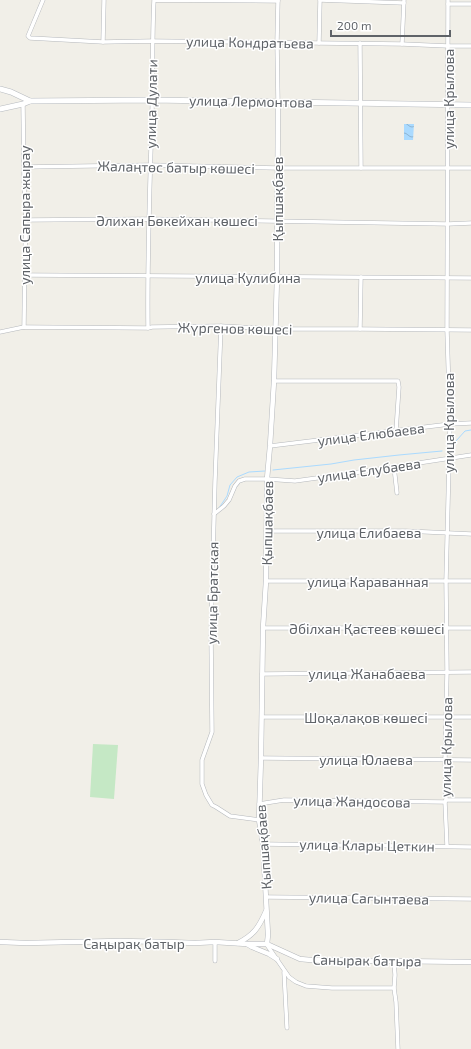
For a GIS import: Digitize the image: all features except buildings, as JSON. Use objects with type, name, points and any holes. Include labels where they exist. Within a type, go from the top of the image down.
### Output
[{"type":"main road","points":[[0,86],[30,100]]},
{"type":"main road","points":[[0,89],[11,92]]},
{"type":"main road","name":"улица Лермонтова","points":[[30,100],[471,104]]},
{"type":"main road","points":[[0,109],[23,104],[30,100]]},
{"type":"street","name":"улица Кондратьева","points":[[43,0],[30,30],[28,36],[30,38],[103,42],[152,40],[471,46]]},
{"type":"street","points":[[103,42],[104,0]]},
{"type":"street","points":[[154,0],[278,0],[278,102]]},
{"type":"street","name":"улица Дулати","points":[[148,328],[152,40],[154,0]]},
{"type":"street","points":[[319,43],[320,0],[404,1],[402,44]]},
{"type":"street","points":[[448,2],[471,4]]},
{"type":"street","name":"улица Крылова","points":[[447,846],[445,801],[447,672],[446,582],[450,424],[448,330],[448,2]]},
{"type":"street","points":[[360,43],[360,168]]},
{"type":"street","name":"Қыпшақбаев","points":[[267,944],[267,909],[263,844],[259,820],[259,804],[263,628],[266,581],[267,479],[274,382],[277,277],[278,102]]},
{"type":"street","name":"улица Сапыра жырау","points":[[23,104],[26,220],[24,327]]},
{"type":"street","name":"Жалаңтөс батыр көшесі","points":[[25,167],[150,165],[277,168],[471,168]]},
{"type":"street","name":"Әлихан Бөкейхан көшесі","points":[[26,220],[149,219],[448,224],[471,223]]},
{"type":"street","name":"улица Кулибина","points":[[25,275],[471,278]]},
{"type":"street","points":[[360,329],[361,277]]},
{"type":"street","name":"Жүргенов көшесі","points":[[0,332],[24,327],[148,328],[152,326],[221,326],[275,329],[471,330]]},
{"type":"street","name":"улица Братская","points":[[221,326],[211,631],[212,732],[202,760],[202,784],[206,795],[212,804],[230,816],[259,820]]},
{"type":"street","points":[[274,382],[398,381],[399,387],[396,431]]},
{"type":"street","name":"улица Елюбаева","points":[[270,446],[450,424],[471,423]]},
{"type":"street","name":"улица Елубаева","points":[[214,514],[229,500],[235,486],[239,481],[245,479],[295,481],[471,455]]},
{"type":"street","points":[[394,466],[397,493]]},
{"type":"street","name":"улица Елибаева","points":[[266,531],[406,531],[471,534]]},
{"type":"street","name":"улица Караванная","points":[[266,581],[471,581]]},
{"type":"street","name":"Әбілхан Қастеев көшесі","points":[[263,628],[471,628]]},
{"type":"street","name":"улица Жанабаева","points":[[262,674],[471,672]]},
{"type":"street","name":"Шоқалақов көшесі","points":[[262,717],[471,717]]},
{"type":"street","name":"улица Юлаева","points":[[261,758],[471,760]]},
{"type":"street","name":"улица Жандосова","points":[[259,804],[284,800],[471,800]]},
{"type":"street","name":"улица Клары Цеткин","points":[[263,844],[471,847]]},
{"type":"street","name":"улица Сагынтаева","points":[[266,897],[471,899]]},
{"type":"street","points":[[236,943],[247,938],[256,930],[267,909]]},
{"type":"street","name":"Саңырақ батыр","points":[[0,942],[26,943],[120,941],[267,944]]},
{"type":"street","points":[[215,942],[215,961]]},
{"type":"street","points":[[247,944],[269,954],[276,959]]},
{"type":"street","points":[[267,944],[289,977],[306,986],[332,988],[394,988]]},
{"type":"street","name":"Санырак батыра","points":[[267,944],[300,959],[311,960],[471,962]]},
{"type":"street","points":[[394,961],[394,988],[398,1049]]},
{"type":"street","points":[[284,971],[287,1028]]},
{"type":"green space","points":[[93,744],[118,745],[114,799],[90,797]]},
{"type":"water","points":[[404,124],[414,124],[413,140],[404,140]]},
{"type":"waterway","points":[[456,441],[465,431],[471,430]]},
{"type":"waterway","points":[[273,470],[442,451]]},
{"type":"waterway","points":[[219,508],[227,496],[230,485],[237,477],[249,472],[265,471]]}]
